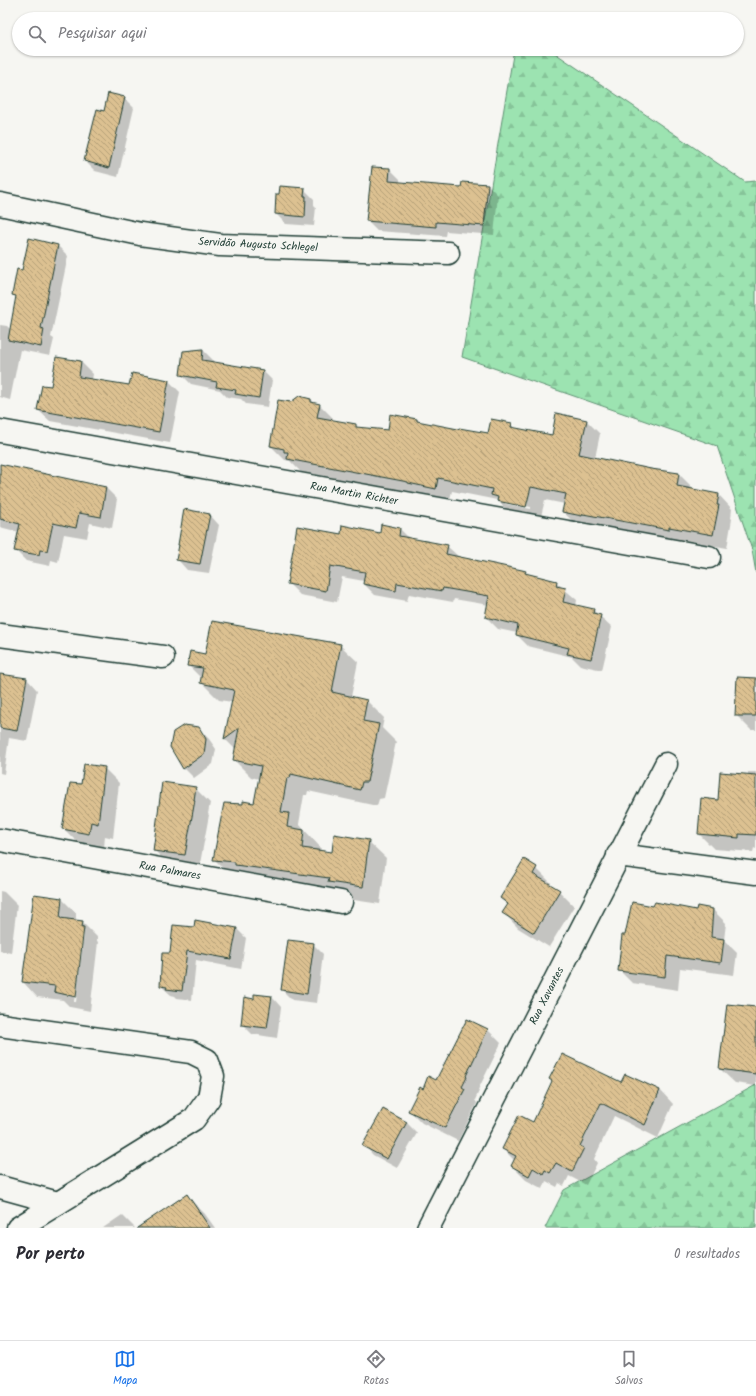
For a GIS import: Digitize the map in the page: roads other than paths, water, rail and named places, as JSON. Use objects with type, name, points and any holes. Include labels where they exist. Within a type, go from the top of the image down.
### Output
[{"type":"street","name":"Servidão Augusto Schlegel","points":[[0,204],[140,234],[220,245],[448,253]]},
{"type":"street","name":"Rua Martin Richter","points":[[0,431],[709,557]]},
{"type":"street","points":[[0,635],[163,657]]},
{"type":"street","name":"Rua Xavantes","points":[[428,1228],[666,764]]},
{"type":"street","name":"Rua Palmares","points":[[0,840],[340,902]]},
{"type":"street","points":[[618,855],[756,873]]},
{"type":"street","points":[[0,1025],[191,1052],[207,1060],[213,1076],[209,1098],[194,1119],[18,1228]]},
{"type":"street","points":[[0,1187],[58,1203]]}]
